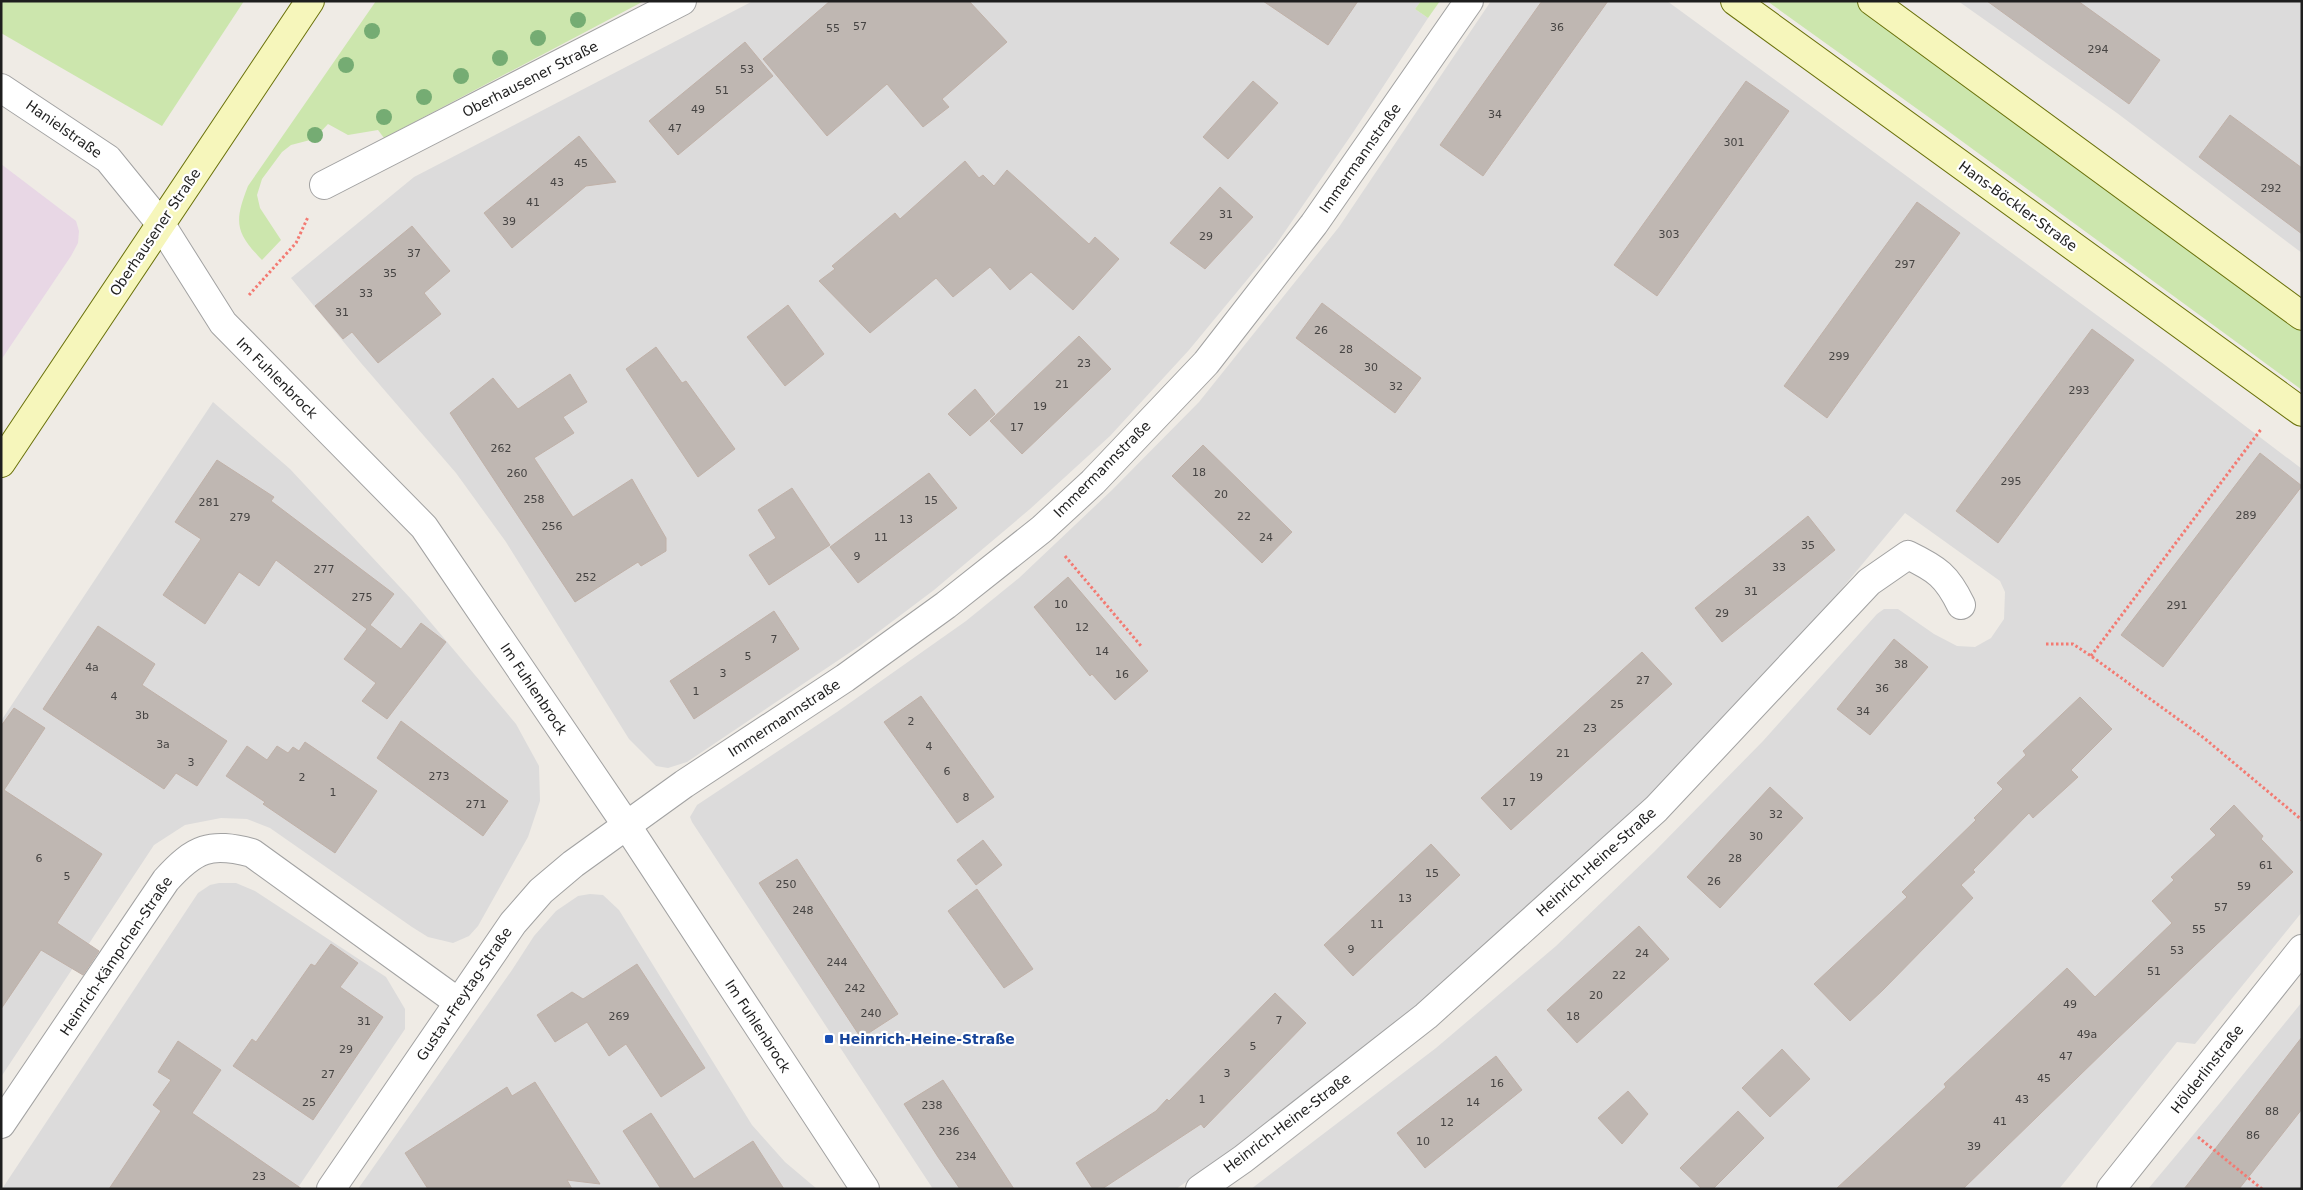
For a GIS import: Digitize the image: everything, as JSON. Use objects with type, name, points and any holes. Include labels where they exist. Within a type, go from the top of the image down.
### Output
[{"type":"main road","name":"Oberhausener Straße","points":[[1,463],[310,1]]},
{"type":"main road","name":"Hans-Böckler-Straße","points":[[1735,1],[2293,405]]},
{"type":"main road","points":[[1872,1],[2302,316]]},
{"type":"street","name":"Oberhausener Straße","points":[[324,185],[682,1]]},
{"type":"street","name":"Immermannstraße","points":[[627,826],[684,784],[853,672],[946,605],[1042,528],[1093,482],[1206,363],[1314,224],[1469,1]]},
{"type":"street","name":"Hanielstraße","points":[[1,88],[108,160],[160,224]]},
{"type":"street","name":"Im Fuhlenbrock","points":[[160,224],[223,323],[424,527],[627,826],[865,1189]]},
{"type":"street","name":"Heinrich-Heine-Straße","points":[[1200,1189],[1243,1159],[1426,1016],[1648,815],[1869,582],[1908,556],[1932,567],[1951,584],[1961,605]]},
{"type":"street","name":"Gustav-Freytag-Straße","points":[[331,1189],[513,923],[541,891],[573,864],[627,826]]},
{"type":"street","name":"Heinrich-Kämpchen-Straße","points":[[1,1124],[166,880],[184,860],[210,847],[233,848],[252,853],[458,1002]]},
{"type":"street","name":"Hölderlinstraße","points":[[2111,1189],[2302,949]]},
{"type":"path","points":[[223,323],[296,243],[324,185]]},
{"type":"path","points":[[2091,656],[2293,405]]},
{"type":"path","points":[[1042,528],[1141,646]]},
{"type":"path","points":[[2046,644],[2073,644],[2091,656],[2204,738],[2302,820]]},
{"type":"path","points":[[2171,1115],[2262,1189]]},
{"type":"shaded area","points":[[753,1],[1421,1],[1415,9],[1428,18],[1354,131],[1275,246],[1189,350],[1110,436],[1030,509],[934,590],[861,645],[687,762],[668,768],[656,766],[629,739],[506,542],[456,473],[291,278],[414,177]]},
{"type":"shaded area","points":[[1491,1],[1667,1],[2161,362],[2302,469],[2302,912],[2195,1044],[2177,1042],[2059,1189],[1251,1189],[1436,1048],[1556,946],[1654,852],[1763,741],[1877,614],[1884,609],[1898,609],[1934,634],[1957,646],[1975,647],[1991,638],[2004,619],[2005,592],[2000,581],[1905,513],[1789,652],[1625,819],[1466,966],[1315,1092],[1176,1189],[933,1189],[692,822],[690,817],[697,805],[837,712],[966,621],[1019,578],[1112,490],[1199,402],[1339,227]]},
{"type":"shaded area","points":[[1958,1],[2302,1],[2302,253],[2117,113]]},
{"type":"shaded area","points":[[1,164],[76,221],[79,231],[78,243],[71,256],[1,360]]},
{"type":"shaded area","points":[[213,402],[290,469],[411,599],[516,724],[539,766],[540,801],[528,837],[478,926],[469,936],[453,943],[428,937],[412,927],[270,828],[247,819],[221,818],[185,825],[154,845],[1,1077],[1,721]]},
{"type":"shaded area","points":[[236,883],[255,891],[386,977],[405,1009],[405,1029],[297,1189],[2,1189],[198,893],[210,885]]},
{"type":"shaded area","points":[[590,894],[603,895],[619,910],[752,1125],[785,1162],[817,1189],[358,1189],[534,936],[556,911],[578,896]]},
{"type":"shaded area","points":[[2302,1002],[2302,1189],[2148,1189],[2219,1104]]},
{"type":"green space","points":[[1,1],[244,1],[162,126],[1,33]]},
{"type":"green space","points":[[376,1],[644,1],[384,138],[378,130],[348,135],[328,124],[314,139],[291,145],[282,152],[262,179],[257,195],[260,208],[281,240],[262,260],[246,242],[240,226],[240,209],[248,186]]},
{"type":"green space","points":[[1421,1],[1440,1],[1428,18],[1415,9]]},
{"type":"green space","points":[[1767,1],[1859,1],[2302,326],[2302,390],[1948,131]]},
{"type":"building","points":[[830,1],[969,1],[1007,42],[942,99],[949,107],[923,127],[887,84],[827,136],[763,59]]},
{"type":"building","points":[[1263,1],[1358,1],[1328,45]]},
{"type":"building","points":[[1542,1],[1608,1],[1483,176],[1440,145]]},
{"type":"building","points":[[1987,1],[2078,1],[2160,60],[2129,104]]},
{"type":"building","points":[[745,42],[773,76],[678,155],[649,121]]},
{"type":"building","points":[[1253,81],[1278,103],[1228,159],[1203,137]]},
{"type":"building","points":[[1746,81],[1789,111],[1657,296],[1614,265]]},
{"type":"building","points":[[2230,115],[2302,168],[2302,234],[2199,157]]},
{"type":"building","points":[[579,136],[616,182],[586,186],[512,248],[484,213]]},
{"type":"building","points":[[965,161],[979,178],[983,175],[994,186],[1007,170],[1089,244],[1095,237],[1119,259],[1073,310],[1031,272],[1010,290],[990,267],[953,297],[936,278],[870,333],[819,281],[835,269],[832,266],[895,213],[900,219]]},
{"type":"building","points":[[1220,187],[1253,217],[1205,269],[1170,243]]},
{"type":"building","points":[[1917,202],[1960,233],[1827,418],[1784,386]]},
{"type":"building","points":[[412,226],[450,271],[424,293],[441,314],[378,363],[352,332],[343,339],[315,306]]},
{"type":"building","points":[[1322,303],[1421,378],[1395,413],[1296,338]]},
{"type":"building","points":[[788,305],[824,354],[785,386],[747,337]]},
{"type":"building","points":[[2092,329],[2134,360],[1998,543],[1956,511]]},
{"type":"building","points":[[1079,336],[1111,369],[1022,454],[990,421]]},
{"type":"building","points":[[656,347],[682,383],[686,381],[735,449],[698,477],[626,369]]},
{"type":"building","points":[[570,374],[587,402],[563,417],[574,433],[534,458],[573,517],[632,479],[666,538],[666,551],[641,566],[638,562],[575,602],[450,413],[493,378],[518,409]]},
{"type":"building","points":[[975,389],[995,414],[970,436],[948,414]]},
{"type":"building","points":[[1203,445],[1292,532],[1262,563],[1172,476]]},
{"type":"building","points":[[2260,453],[2302,486],[2163,667],[2121,635]]},
{"type":"building","points":[[217,460],[274,497],[271,501],[394,594],[370,625],[401,649],[421,623],[446,642],[387,719],[362,701],[376,683],[344,659],[367,629],[276,560],[259,586],[239,572],[205,624],[163,595],[201,539],[175,522]]},
{"type":"building","points":[[929,473],[957,508],[858,583],[830,547]]},
{"type":"building","points":[[792,488],[830,545],[769,585],[749,555],[776,538],[758,510]]},
{"type":"building","points":[[1808,516],[1835,550],[1722,642],[1695,608]]},
{"type":"building","points":[[1068,577],[1148,671],[1115,700],[1092,674],[1090,676],[1034,607]]},
{"type":"building","points":[[774,611],[799,649],[694,719],[670,681]]},
{"type":"building","points":[[98,626],[155,664],[142,685],[227,741],[197,786],[176,773],[164,789],[43,709]]},
{"type":"building","points":[[1894,639],[1928,667],[1870,735],[1837,709]]},
{"type":"building","points":[[1642,652],[1672,684],[1511,830],[1481,798]]},
{"type":"building","points":[[921,696],[994,797],[957,823],[884,722]]},
{"type":"building","points":[[2080,697],[2112,729],[2071,770],[2078,777],[2033,818],[2029,813],[1973,870],[1975,872],[1961,885],[1973,898],[1850,1021],[1814,984],[1907,897],[1902,892],[1976,820],[1974,818],[2003,789],[1997,783],[2026,755],[2023,751]]},
{"type":"building","points":[[14,708],[45,728],[4,790],[102,854],[57,923],[99,951],[83,975],[41,950],[1,1009],[1,726]]},
{"type":"building","points":[[401,721],[508,801],[483,836],[377,758]]},
{"type":"building","points":[[305,742],[377,791],[335,853],[263,804],[265,802],[226,776],[247,746],[267,760],[277,746],[288,753],[293,747],[299,751]]},
{"type":"building","points":[[1770,787],[1803,818],[1720,908],[1687,877]]},
{"type":"building","points":[[2234,805],[2263,836],[2261,839],[2293,872],[1963,1189],[1836,1189],[1946,1087],[1944,1084],[2067,968],[2095,997],[2172,923],[2152,901],[2174,880],[2171,877],[2216,835],[2210,829]]},
{"type":"building","points":[[983,840],[1002,865],[976,885],[957,860]]},
{"type":"building","points":[[1431,844],[1460,875],[1353,976],[1324,945]]},
{"type":"building","points":[[797,859],[898,1014],[861,1038],[759,883]]},
{"type":"building","points":[[977,889],[1033,969],[1004,988],[948,911]]},
{"type":"building","points":[[1639,926],[1669,959],[1577,1043],[1547,1010]]},
{"type":"building","points":[[331,944],[358,963],[340,987],[383,1017],[313,1120],[233,1066],[252,1039],[256,1042],[311,964],[315,966]]},
{"type":"building","points":[[637,964],[705,1068],[661,1097],[626,1044],[609,1056],[587,1022],[555,1042],[537,1015],[572,992],[583,999]]},
{"type":"building","points":[[1275,993],[1306,1023],[1204,1128],[1201,1124],[1102,1189],[1093,1189],[1076,1163],[1156,1111],[1167,1099],[1169,1101]]},
{"type":"building","points":[[2302,1037],[2302,1109],[2239,1189],[2184,1189]]},
{"type":"building","points":[[178,1041],[221,1070],[192,1113],[302,1189],[109,1189],[161,1111],[153,1105],[171,1080],[158,1072]]},
{"type":"building","points":[[1782,1049],[1810,1079],[1770,1117],[1742,1088]]},
{"type":"building","points":[[1496,1056],[1522,1090],[1425,1168],[1397,1133]]},
{"type":"building","points":[[943,1080],[1014,1189],[960,1189],[938,1157],[904,1104]]},
{"type":"building","points":[[535,1082],[600,1184],[567,1180],[572,1189],[428,1189],[405,1153],[507,1087],[512,1096]]},
{"type":"building","points":[[1628,1091],[1648,1114],[1622,1144],[1598,1118]]},
{"type":"building","points":[[1738,1111],[1764,1138],[1713,1189],[1702,1189],[1680,1168]]},
{"type":"building","points":[[651,1113],[694,1179],[753,1141],[784,1189],[661,1189],[623,1131]]},
{"type":"place","name":"Heinrich-Heine-Straße","points":[[829,1039]]}]
